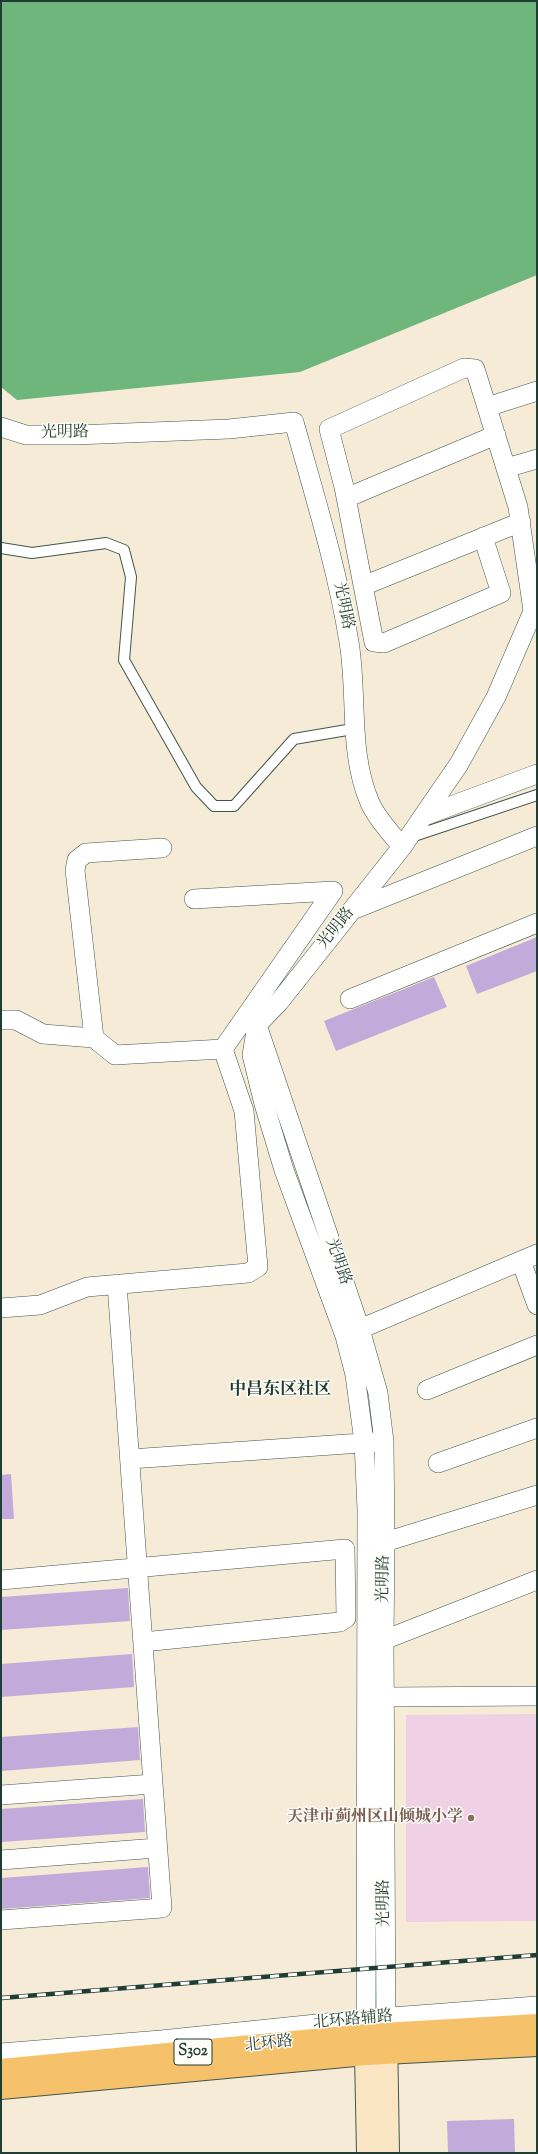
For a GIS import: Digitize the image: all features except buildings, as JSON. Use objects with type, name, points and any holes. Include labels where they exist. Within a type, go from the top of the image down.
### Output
[{"type":"highway","name":"北环路","points":[[1,2070],[376,2035],[537,2025]]},
{"type":"highway","name":"北环路","points":[[1,2088],[376,2035],[537,2045]]},
{"type":"street","points":[[406,842],[459,764],[496,697],[535,607],[518,507],[475,369],[464,368],[329,429],[346,498],[374,642],[384,643],[501,593],[483,538]]},
{"type":"street","points":[[487,407],[537,392]]},
{"type":"street","name":"光明路","points":[[1,426],[26,435],[75,435],[229,430],[294,422],[337,581],[350,642],[354,684],[354,729],[360,772],[370,804],[406,842],[354,909],[278,1002],[257,1025],[252,1056],[264,1104],[284,1170],[345,1336],[356,1382],[364,1442],[367,1509],[376,2035],[388,2153]]},
{"type":"street","points":[[346,498],[496,435]]},
{"type":"street","points":[[506,468],[537,459]]},
{"type":"street","points":[[363,586],[520,522]]},
{"type":"street","points":[[424,816],[537,774]]},
{"type":"street","points":[[354,909],[537,836]]},
{"type":"street","points":[[94,1038],[75,870],[77,860],[86,854],[162,848]]},
{"type":"street","points":[[194,899],[333,891],[223,1049]]},
{"type":"street","points":[[350,999],[537,923]]},
{"type":"street","points":[[1,1020],[16,1020],[43,1034],[94,1038],[115,1055],[223,1049]]},
{"type":"street","name":"光明路","points":[[257,1025],[360,1329],[378,1393],[384,1442],[384,1697],[376,2035],[368,2153]]},
{"type":"street","points":[[1,1308],[40,1305],[87,1287],[248,1273],[258,1267],[244,1111],[223,1049]]},
{"type":"street","points":[[360,1329],[529,1257],[537,1305]]},
{"type":"street","points":[[1,1920],[162,1908],[117,1284]]},
{"type":"street","points":[[427,1390],[537,1345]]},
{"type":"street","points":[[438,1463],[537,1428]]},
{"type":"street","points":[[130,1459],[364,1442],[384,1442]]},
{"type":"street","points":[[385,1542],[537,1495]]},
{"type":"street","points":[[1,1580],[138,1566],[346,1549],[346,1618],[340,1622],[143,1642]]},
{"type":"street","points":[[384,1640],[537,1580]]},
{"type":"street","points":[[384,1697],[537,1696]]},
{"type":"street","points":[[1,1795],[153,1784]]},
{"type":"street","points":[[1,1860],[157,1848]]},
{"type":"street","name":"北环路辅路","points":[[1,2053],[161,2040],[376,2035],[537,2006]]},
{"type":"lane","points":[[1,548],[32,553],[106,543],[124,550],[130,577],[124,660],[196,787],[214,806],[234,806],[294,739],[354,729]]},
{"type":"lane","points":[[406,842],[537,796]]},
{"type":"shaded area","name":"天津市蓟州区山倾城小学","points":[[537,1714],[537,1921],[406,1922],[406,1715]]},
{"type":"green space","points":[[1,1],[537,1],[537,275],[300,372],[17,400],[1,387]]},
{"type":"railway","points":[[1,1998],[537,1955]]},
{"type":"place","name":"天津市蓟州区山倾城小学","points":[[471,1818]]},
{"type":"district","name":"中昌东区社区","points":[[280,1391]]}]
